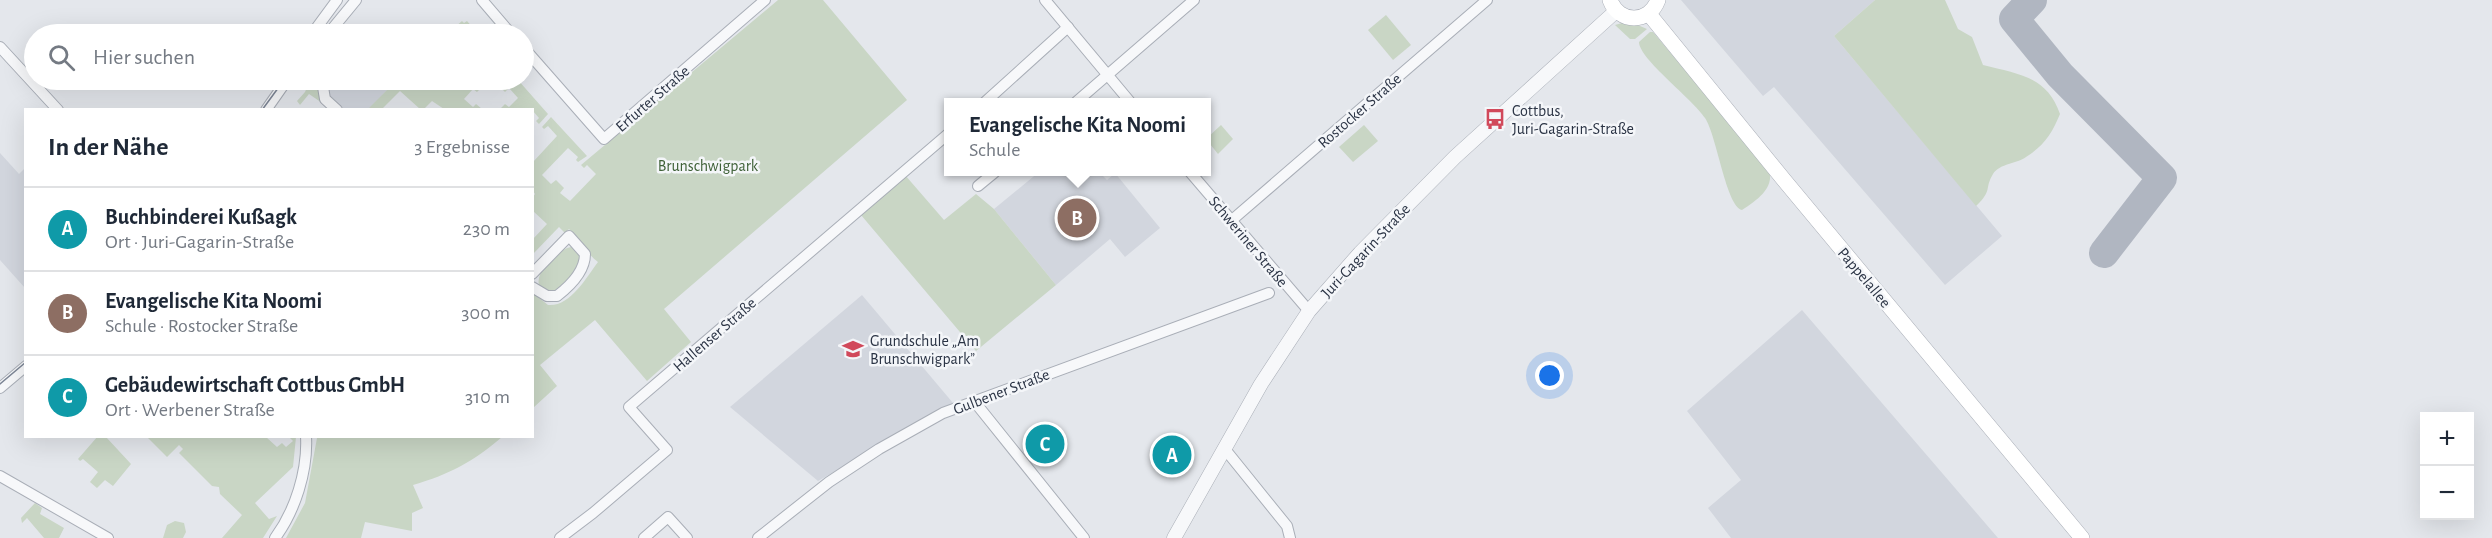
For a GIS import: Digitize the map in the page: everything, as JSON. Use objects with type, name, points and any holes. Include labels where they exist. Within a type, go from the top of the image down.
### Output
[{"type":"main road","points":[[1613,6],[1632,19],[1641,18],[1649,14],[1658,0]]},
{"type":"main road","name":"Pappelallee","points":[[1649,14],[2082,538]]},
{"type":"street","points":[[319,24],[337,0]]},
{"type":"street","points":[[336,24],[356,0]]},
{"type":"street","points":[[482,0],[503,24]]},
{"type":"street","name":"Erfurter Straße","points":[[534,59],[604,139],[765,0]]},
{"type":"street","points":[[1046,0],[1128,98]]},
{"type":"street","points":[[1080,98],[1194,0]]},
{"type":"street","name":"Rostocker Straße","points":[[1232,220],[1487,0]]},
{"type":"street","name":"Juri-Gagarin-Straße","points":[[1174,538],[1261,384],[1309,311],[1360,253],[1455,157],[1613,6]]},
{"type":"street","points":[[988,98],[1068,27]]},
{"type":"street","points":[[0,47],[24,73]]},
{"type":"street","points":[[40,90],[56,108]]},
{"type":"street","points":[[267,108],[280,90]]},
{"type":"street","points":[[324,90],[325,99],[335,108]]},
{"type":"street","name":"Hallenser Straße","points":[[560,538],[667,450],[629,407],[944,137]]},
{"type":"street","points":[[978,186],[989,176]]},
{"type":"street","name":"Schweriner Straße","points":[[1194,176],[1309,311]]},
{"type":"street","points":[[534,272],[569,236],[585,254],[585,263],[581,271],[557,296],[547,296],[534,288]]},
{"type":"street","name":"Gulbener Straße","points":[[758,538],[829,482],[879,449],[943,413],[1269,293]]},
{"type":"street","points":[[0,388],[24,368]]},
{"type":"street","points":[[974,401],[1084,538]]},
{"type":"street","points":[[275,538],[294,504],[305,457],[306,438]]},
{"type":"street","points":[[1224,448],[1287,526],[1290,538]]},
{"type":"street","points":[[0,476],[108,538]]},
{"type":"street","points":[[644,538],[669,517],[687,538]]},
{"type":"shaded area","points":[[1681,0],[1875,0],[1834,36],[2002,236],[1945,285],[1774,87],[1763,96]]},
{"type":"shaded area","points":[[327,90],[387,90],[370,108],[343,108],[328,96]]},
{"type":"shaded area","points":[[0,153],[19,174],[24,169],[24,287],[0,260]]},
{"type":"shaded area","points":[[1034,176],[1103,176],[1107,180],[1112,176],[1117,176],[1160,228],[1125,257],[1110,239],[1056,285],[994,209]]},
{"type":"shaded area","name":"Grundschule „Am Brunschwigpark”","points":[[862,295],[953,403],[818,481],[730,407]]},
{"type":"shaded area","points":[[1802,310],[1998,538],[1731,538],[1708,508],[1741,480],[1687,411]]},
{"type":"green space","name":"Brunschwigpark","points":[[778,0],[823,0],[907,100],[664,309],[691,342],[647,381],[595,320],[540,365],[557,386],[534,407],[534,294],[548,305],[563,301],[577,290],[598,262],[569,229],[565,233],[559,227],[534,253],[534,238],[547,224],[534,212],[534,161],[557,136],[548,126],[544,129],[542,127],[551,117],[587,156],[578,162],[576,160],[578,157],[568,148],[542,175],[551,184],[556,180],[564,188],[560,193],[570,201],[596,174],[587,165],[584,168],[581,165]]},
{"type":"green space","points":[[1875,0],[1945,0],[1958,29],[1972,37],[1983,65],[2030,79],[2039,84],[2054,101],[2060,114],[2047,138],[2026,157],[1996,170],[1990,179],[1985,196],[1976,206],[1834,36]]},
{"type":"green space","points":[[1386,15],[1411,45],[1393,60],[1368,30]]},
{"type":"green space","points":[[1633,23],[1647,29],[1635,39],[1630,39],[1615,25]]},
{"type":"green space","points":[[1653,32],[1769,170],[1767,188],[1742,210],[1736,206],[1726,184],[1714,139],[1705,118],[1690,100],[1657,69],[1641,49],[1639,42]]},
{"type":"green space","points":[[306,90],[318,90],[325,105],[309,94],[300,105],[297,101]]},
{"type":"green space","points":[[387,90],[472,90],[464,99],[473,107],[476,104],[481,108],[442,108],[432,101],[425,108],[419,108],[400,91],[383,108],[369,108]]},
{"type":"green space","points":[[511,90],[527,90],[548,114],[539,124],[536,121],[539,118],[534,112],[534,108],[501,108],[505,104],[509,107],[518,98]]},
{"type":"green space","points":[[1221,125],[1233,139],[1218,154],[1211,145],[1211,134]]},
{"type":"green space","points":[[1364,125],[1378,141],[1353,162],[1339,147]]},
{"type":"green space","points":[[905,175],[944,220],[976,194],[994,209],[1056,285],[976,351],[861,215]]},
{"type":"green space","points":[[571,247],[580,254],[579,267],[564,285],[554,292],[548,292],[539,285],[540,273],[554,256]]},
{"type":"green space","points":[[96,438],[107,438],[131,464],[113,486],[105,480],[97,488],[90,482],[98,472],[83,459],[80,461],[78,459]]},
{"type":"green space","points":[[148,438],[267,438],[277,447],[282,443],[286,447],[293,441],[290,438],[296,438],[293,467],[255,503],[269,519],[277,516],[263,538],[222,538],[242,515],[220,494],[219,487],[212,486],[179,453],[183,449],[179,445],[167,457]]},
{"type":"green space","points":[[317,438],[501,438],[461,466],[413,485],[423,508],[412,513],[412,531],[365,522],[361,538],[286,538],[305,503]]},
{"type":"green space","points":[[35,503],[42,508],[40,514],[64,528],[59,538],[44,538],[27,518],[22,523],[21,518]]},
{"type":"green space","points":[[175,521],[184,523],[186,532],[183,538],[163,538],[167,525]]},
{"type":"taxiway","points":[[2032,0],[2014,19],[2060,75],[2162,178],[2104,253]]},
{"type":"tram line","points":[[263,108],[277,90]]},
{"type":"tram line","points":[[0,384],[24,364]]},
{"type":"place","name":"Cottbus, Juri-Gagarin-Straße","points":[[1495,119]]},
{"type":"place","name":"Evangelische Kita Noomi","points":[[1077,218]]},
{"type":"place","name":"Grundschule „Am Brunschwigpark”","points":[[853,349]]},
{"type":"place","name":"Gebäudewirtschaft Cottbus GmbH","points":[[1045,444]]},
{"type":"place","name":"Buchbinderei Kußagk","points":[[1172,455]]}]
